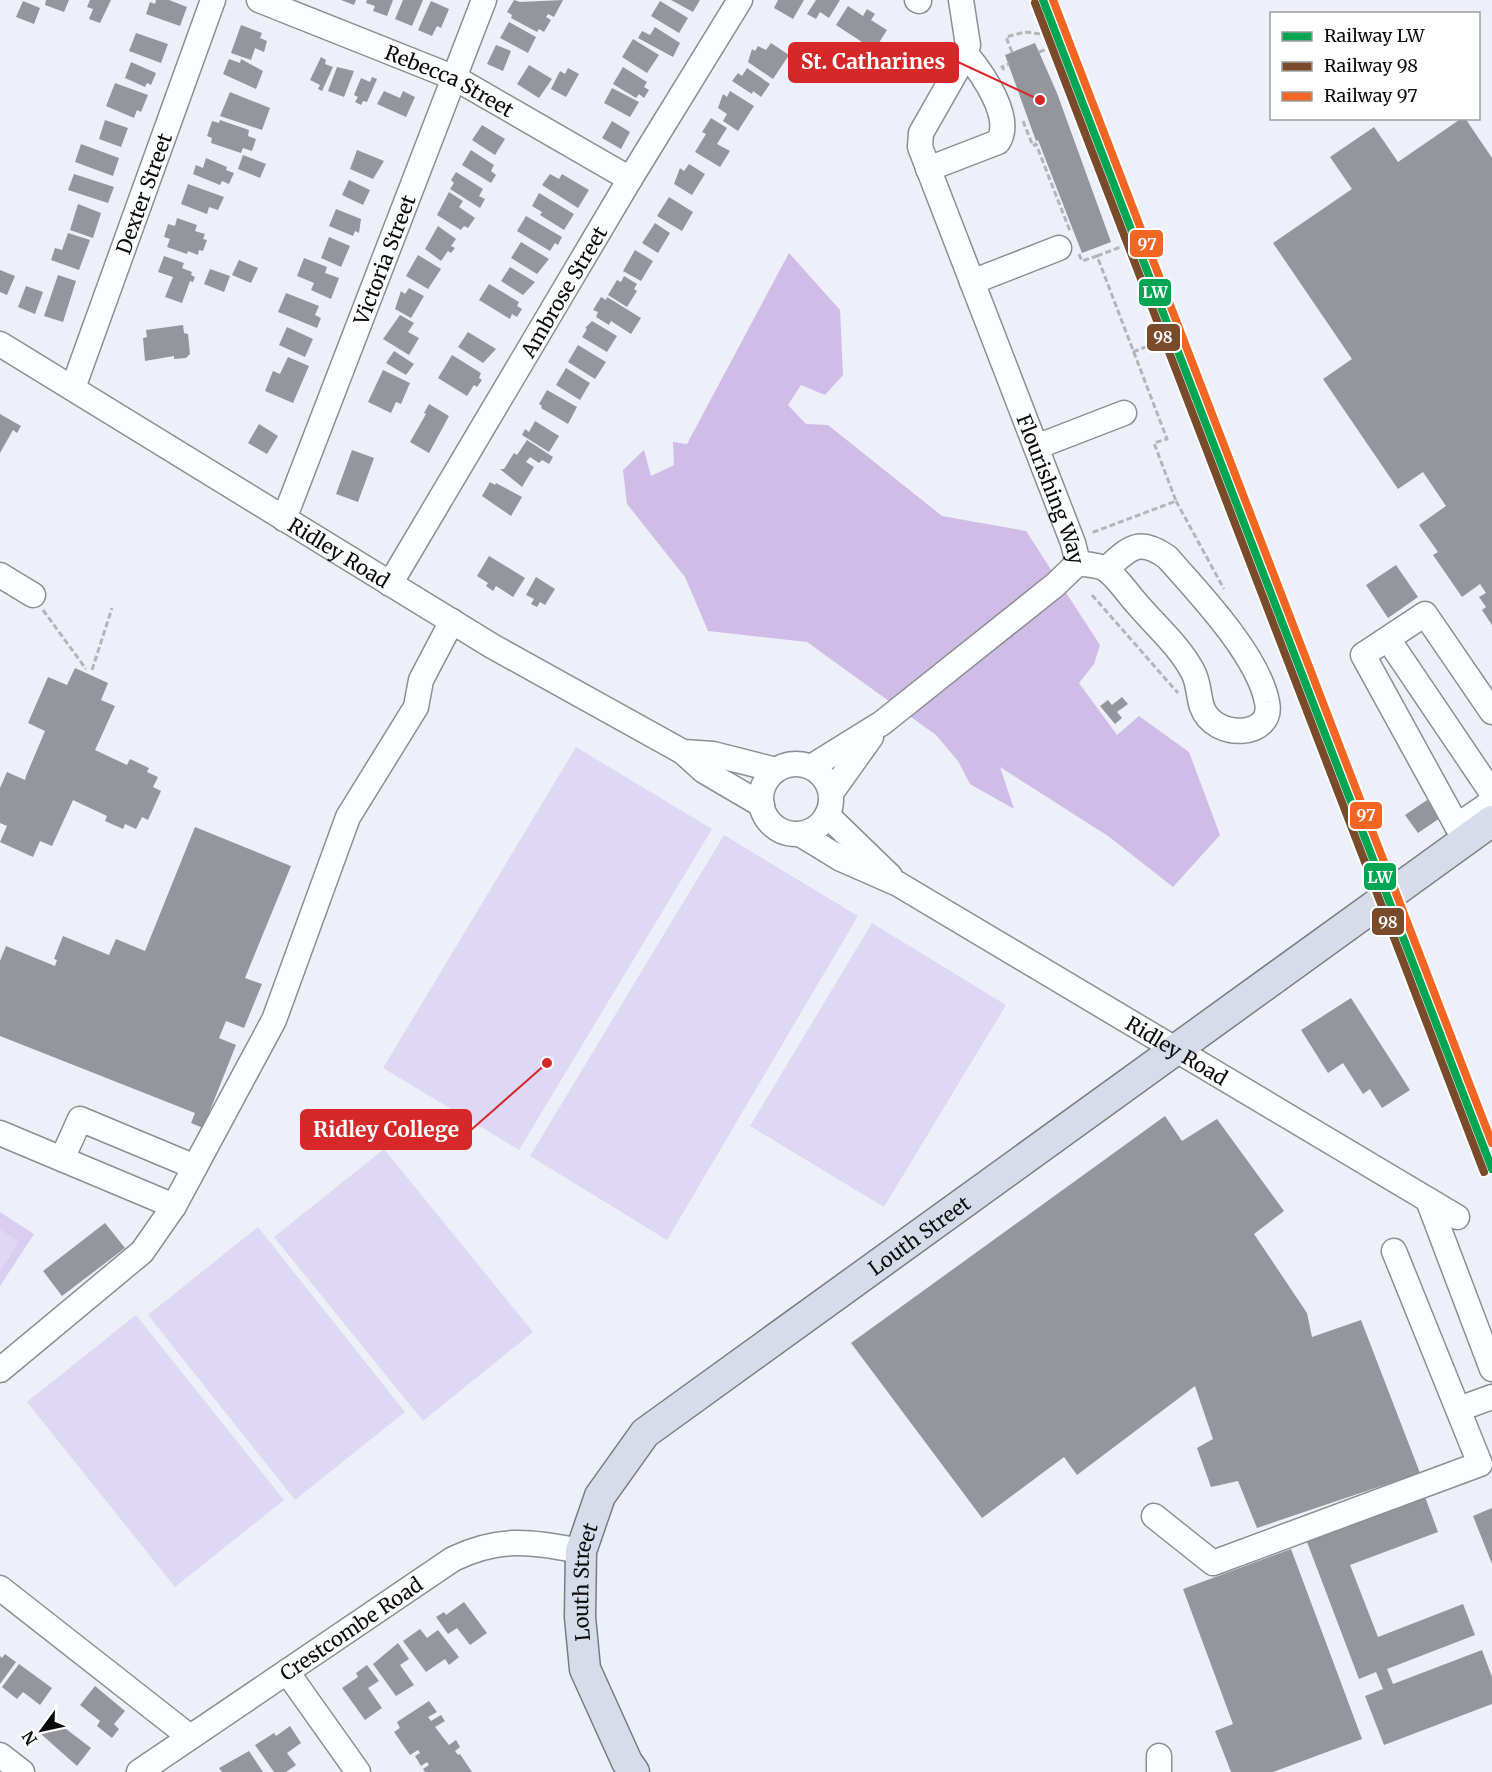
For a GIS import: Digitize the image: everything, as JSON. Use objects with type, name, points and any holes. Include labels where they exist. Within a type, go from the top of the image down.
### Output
[{"type":"main road","name":"Louth Street","points":[[634,1772],[627,1762],[585,1669],[580,1617],[581,1551],[600,1496],[645,1433],[1175,1051],[1461,833],[1492,821]]},
{"type":"street","name":"Dexter Street","points":[[73,388],[213,0]]},
{"type":"street","name":"Rebecca Street","points":[[259,0],[455,78],[630,179]]},
{"type":"street","name":"Victoria Street","points":[[284,519],[484,0]]},
{"type":"street","name":"Ambrose Street","points":[[390,584],[630,179],[740,0]]},
{"type":"street","points":[[928,170],[998,142],[1004,134],[1004,124],[989,87],[967,47],[961,0]]},
{"type":"street","name":"Flourishing Way","points":[[811,767],[882,723],[1055,585],[1078,563],[1036,447],[920,147],[921,133],[967,47]]},
{"type":"street","points":[[972,282],[1070,246]]},
{"type":"street","name":"Ridley Road","points":[[0,344],[390,584],[683,752],[704,771],[762,805]]},
{"type":"street","points":[[1036,447],[1124,413]]},
{"type":"street","points":[[1078,563],[1106,569],[1180,654],[1193,672],[1202,707],[1210,720],[1224,730],[1240,732],[1255,727],[1266,717],[1268,704],[1254,665],[1167,558],[1154,548],[1141,545],[1129,548],[1106,569]]},
{"type":"street","points":[[0,575],[37,602]]},
{"type":"street","points":[[1492,712],[1425,614],[1363,655],[1461,833],[1492,802]]},
{"type":"street","points":[[0,1370],[142,1252],[174,1206],[274,1020],[348,817],[416,707],[421,680],[452,621]]},
{"type":"street","points":[[1388,639],[1492,793]]},
{"type":"street","name":"Flourishing Way","points":[[829,804],[882,723]]},
{"type":"street","name":"Ridley Road","points":[[683,752],[713,754],[776,770]]},
{"type":"street","points":[[787,765],[811,767],[820,774],[829,804],[820,824],[800,834],[780,829],[771,823],[762,805],[762,789],[776,770],[787,765]]},
{"type":"street","name":"Ridley Road","points":[[829,804],[898,884]]},
{"type":"street","name":"Ridley Road","points":[[800,834],[841,859],[898,884],[1457,1217]]},
{"type":"street","points":[[62,1159],[80,1119],[195,1167]]},
{"type":"street","points":[[0,1133],[174,1206]]},
{"type":"street","points":[[1428,1200],[1492,1369]]},
{"type":"street","points":[[1154,1516],[1213,1563],[1480,1464],[1394,1251]]},
{"type":"street","points":[[1459,1409],[1492,1397]]},
{"type":"street","name":"Crestcombe Road","points":[[139,1772],[426,1576],[479,1547],[531,1543],[581,1551]]},
{"type":"street","points":[[0,1588],[190,1737]]},
{"type":"street","points":[[287,1672],[358,1772]]},
{"type":"street","points":[[0,1755],[21,1772]]},
{"type":"path","points":[[1012,52],[1006,37],[1025,32],[1041,34]]},
{"type":"path","points":[[1039,52],[1047,49]]},
{"type":"path","points":[[1036,144],[1070,246],[1082,261],[1123,246]]},
{"type":"path","points":[[1097,256],[1167,439],[1154,443],[1176,501],[1226,592]]},
{"type":"path","points":[[1133,352],[1160,341]]},
{"type":"path","points":[[1089,541],[1088,534],[1176,501]]},
{"type":"path","points":[[1092,595],[1181,697]]},
{"type":"path","points":[[37,602],[86,669]]},
{"type":"path","points":[[92,670],[112,608]]},
{"type":"shaded area","points":[[789,253],[840,310],[843,375],[825,395],[801,385],[788,405],[806,424],[828,425],[942,516],[1026,531],[1100,645],[1094,664],[1079,683],[1117,735],[1139,716],[1189,752],[1220,835],[1173,887],[1108,836],[1000,767],[1014,809],[970,784],[958,761],[936,735],[807,642],[708,631],[685,577],[627,504],[623,470],[644,450],[651,476],[674,465],[673,442],[687,444]]},
{"type":"shaded area","points":[[576,747],[712,829],[519,1150],[383,1068]]},
{"type":"shaded area","points":[[724,835],[858,916],[667,1240],[530,1156]]},
{"type":"shaded area","points":[[872,923],[1006,1005],[884,1207],[750,1126]]},
{"type":"shaded area","points":[[384,1149],[533,1332],[423,1421],[274,1237]]},
{"type":"shaded area","points":[[0,1212],[34,1234],[0,1286]]},
{"type":"shaded area","points":[[258,1227],[405,1412],[295,1500],[148,1315]]},
{"type":"shaded area","points":[[0,1229],[19,1242],[0,1272]]},
{"type":"shaded area","points":[[136,1315],[284,1500],[175,1587],[27,1402]]},
{"type":"building","points":[[46,0],[69,0],[64,12],[45,5]]},
{"type":"building","points":[[90,0],[111,0],[100,23],[89,19],[93,9],[87,7]]},
{"type":"building","points":[[156,0],[169,0],[187,7],[180,26],[146,14],[150,2],[155,4]]},
{"type":"building","points":[[341,0],[356,0],[354,5]]},
{"type":"building","points":[[367,0],[393,0],[387,16],[373,11],[375,6],[366,3]]},
{"type":"building","points":[[403,0],[423,0],[412,26],[395,19]]},
{"type":"building","points":[[514,0],[520,2],[563,0],[554,17],[548,14],[546,17],[551,20],[544,32],[539,29],[537,32],[511,18],[512,15],[507,12]]},
{"type":"building","points":[[671,0],[700,0],[693,12]]},
{"type":"building","points":[[778,0],[804,0],[793,19],[774,8]]},
{"type":"building","points":[[816,0],[840,0],[829,18],[820,12],[816,19],[807,14]]},
{"type":"building","points":[[23,1],[40,8],[34,24],[16,17]]},
{"type":"building","points":[[431,1],[449,9],[441,28],[437,26],[432,36],[418,30]]},
{"type":"building","points":[[660,1],[688,18],[679,33],[651,16]]},
{"type":"building","points":[[848,6],[863,16],[867,9],[875,14],[871,20],[887,30],[868,60],[862,56],[868,46],[836,25]]},
{"type":"building","points":[[509,22],[536,37],[528,53],[500,38]]},
{"type":"building","points":[[241,25],[262,33],[260,38],[267,41],[264,52],[255,48],[251,60],[231,53]]},
{"type":"building","points":[[655,27],[680,43],[673,57],[638,38],[642,31],[650,35]]},
{"type":"building","points":[[136,33],[168,44],[161,63],[129,51]]},
{"type":"building","points":[[633,39],[659,55],[647,73],[622,57]]},
{"type":"building","points":[[771,43],[789,55],[773,79],[748,62],[752,49],[755,51],[758,46],[766,50]]},
{"type":"building","points":[[1035,43],[1057,93],[1111,242],[1082,253],[1038,140],[1036,141],[1005,55]]},
{"type":"building","points":[[496,45],[511,51],[503,71],[487,64]]},
{"type":"building","points":[[321,57],[326,60],[325,64],[333,67],[322,91],[318,89],[320,85],[310,80]]},
{"type":"building","points":[[229,59],[240,63],[241,59],[263,71],[256,89],[223,74]]},
{"type":"building","points":[[131,62],[156,73],[151,85],[147,83],[145,87],[125,78]]},
{"type":"building","points":[[529,65],[552,79],[539,98],[517,84]]},
{"type":"building","points":[[337,67],[354,71],[344,97],[328,91]]},
{"type":"building","points":[[623,67],[647,82],[644,87],[649,90],[644,98],[639,94],[636,98],[613,84]]},
{"type":"building","points":[[568,68],[579,74],[566,97],[551,89],[560,71],[565,74]]},
{"type":"building","points":[[747,68],[770,84],[761,97],[732,81],[738,73],[742,76]]},
{"type":"building","points":[[372,77],[377,79],[367,102],[363,101],[361,105],[355,102],[358,97],[354,95],[361,78],[370,82]]},
{"type":"building","points":[[115,83],[148,95],[141,112],[137,110],[134,118],[106,106]]},
{"type":"building","points":[[612,88],[639,102],[630,117],[604,103]]},
{"type":"building","points":[[384,91],[400,98],[403,91],[415,97],[406,117],[377,104]]},
{"type":"building","points":[[730,91],[754,106],[738,131],[723,121],[727,114],[718,108],[723,94],[727,97]]},
{"type":"building","points":[[230,92],[270,108],[262,130],[220,116]]},
{"type":"building","points":[[711,118],[727,128],[717,144],[730,151],[720,167],[695,152],[706,134],[702,132]]},
{"type":"building","points":[[105,120],[128,128],[121,147],[99,139]]},
{"type":"building","points":[[220,120],[249,130],[248,136],[256,139],[252,151],[243,148],[241,153],[211,143],[212,138],[207,136],[212,121],[219,123]]},
{"type":"building","points":[[1459,120],[1466,120],[1492,158],[1492,625],[1482,610],[1486,607],[1479,597],[1486,593],[1480,584],[1462,597],[1433,555],[1438,552],[1419,525],[1446,506],[1423,472],[1398,489],[1323,379],[1352,359],[1273,243],[1352,189],[1330,157],[1374,127],[1398,162]]},
{"type":"building","points":[[612,121],[630,132],[621,149],[602,138]]},
{"type":"building","points":[[482,125],[505,139],[495,155],[472,140]]},
{"type":"building","points":[[81,144],[119,158],[113,176],[75,162]]},
{"type":"building","points":[[357,150],[384,161],[373,179],[350,169]]},
{"type":"building","points":[[471,150],[494,165],[491,171],[496,175],[491,183],[462,165]]},
{"type":"building","points":[[243,155],[266,164],[260,178],[238,169]]},
{"type":"building","points":[[206,158],[227,167],[226,170],[234,173],[229,184],[222,181],[220,185],[193,174],[196,165],[203,168]]},
{"type":"building","points":[[689,164],[705,174],[692,195],[674,184],[680,168],[684,171]]},
{"type":"building","points":[[456,172],[483,189],[479,196],[485,199],[480,208],[450,189],[454,183],[451,180]]},
{"type":"building","points":[[74,174],[114,187],[108,203],[68,190]]},
{"type":"building","points":[[550,174],[559,179],[562,174],[589,190],[578,208],[542,185]]},
{"type":"building","points":[[349,180],[370,190],[363,205],[342,195]]},
{"type":"building","points":[[188,184],[224,197],[218,210],[209,207],[207,214],[181,204]]},
{"type":"building","points":[[449,192],[463,201],[459,207],[475,218],[468,228],[464,226],[461,230],[437,215]]},
{"type":"building","points":[[539,193],[574,214],[564,230],[540,215],[542,212],[532,206]]},
{"type":"building","points":[[669,197],[693,212],[682,231],[657,216]]},
{"type":"building","points":[[78,204],[101,213],[93,238],[70,230]]},
{"type":"building","points":[[336,209],[361,219],[359,233],[355,231],[353,236],[329,226]]},
{"type":"building","points":[[526,216],[562,237],[558,245],[555,243],[550,251],[517,231]]},
{"type":"building","points":[[177,218],[197,225],[195,231],[205,234],[203,239],[207,240],[203,251],[199,250],[198,255],[167,247],[170,239],[164,237],[168,224],[175,226]]},
{"type":"building","points":[[655,223],[670,233],[658,253],[642,243]]},
{"type":"building","points":[[438,226],[456,239],[451,246],[455,248],[451,253],[448,251],[441,261],[425,249]]},
{"type":"building","points":[[68,233],[90,240],[79,270],[51,260],[55,248],[62,250]]},
{"type":"building","points":[[329,237],[350,246],[341,267],[321,258]]},
{"type":"building","points":[[521,242],[549,259],[537,274],[511,258]]},
{"type":"building","points":[[635,250],[653,261],[641,281],[623,271]]},
{"type":"building","points":[[418,255],[441,269],[428,289],[406,276]]},
{"type":"building","points":[[164,256],[184,263],[182,268],[192,272],[191,275],[195,277],[193,282],[190,281],[182,303],[165,297],[173,277],[158,272]]},
{"type":"building","points":[[304,258],[327,267],[325,273],[339,278],[331,299],[311,290],[314,283],[297,276]]},
{"type":"building","points":[[239,260],[258,268],[251,283],[232,275]]},
{"type":"building","points":[[510,267],[535,282],[523,295],[501,281]]},
{"type":"building","points":[[210,269],[230,276],[224,292],[204,284]]},
{"type":"building","points":[[0,270],[15,276],[7,295],[0,292]]},
{"type":"building","points":[[58,275],[76,281],[63,322],[44,316]]},
{"type":"building","points":[[624,276],[637,284],[634,289],[637,291],[627,307],[608,295],[617,280],[621,282]]},
{"type":"building","points":[[489,284],[519,302],[517,306],[522,309],[517,317],[512,314],[510,319],[479,300]]},
{"type":"building","points":[[26,286],[43,292],[35,314],[18,307]]},
{"type":"building","points":[[409,288],[424,296],[411,318],[395,309],[401,291],[405,294]]},
{"type":"building","points":[[286,293],[319,306],[315,315],[321,318],[317,328],[278,312]]},
{"type":"building","points":[[601,297],[606,300],[607,297],[641,318],[631,334],[611,321],[609,325],[596,317],[598,312],[593,310]]},
{"type":"building","points":[[400,315],[414,323],[408,332],[419,338],[409,355],[383,339]]},
{"type":"building","points":[[592,321],[617,336],[607,352],[582,337],[587,329],[585,328]]},
{"type":"building","points":[[183,325],[184,333],[188,334],[190,354],[186,358],[174,359],[174,356],[145,361],[143,338],[147,337],[146,330]]},
{"type":"building","points":[[287,327],[313,339],[305,357],[279,345]]},
{"type":"building","points":[[468,332],[496,349],[483,363],[458,347]]},
{"type":"building","points":[[578,345],[606,362],[595,379],[568,362]]},
{"type":"building","points":[[394,351],[414,364],[406,375],[386,363]]},
{"type":"building","points":[[452,355],[481,373],[479,378],[482,380],[477,387],[474,385],[467,396],[438,378]]},
{"type":"building","points":[[288,357],[309,366],[293,403],[265,391],[273,371],[280,374]]},
{"type":"building","points":[[566,368],[590,383],[580,400],[556,385]]},
{"type":"building","points":[[383,370],[410,383],[401,404],[396,402],[391,413],[368,402]]},
{"type":"building","points":[[547,390],[577,407],[568,424],[541,408],[539,404]]},
{"type":"building","points":[[429,404],[449,416],[429,453],[410,442]]},
{"type":"building","points":[[0,414],[21,426],[17,433],[13,430],[0,453]]},
{"type":"building","points":[[535,421],[559,436],[549,452],[522,435],[525,429],[529,432]]},
{"type":"building","points":[[259,424],[278,436],[267,454],[248,443]]},
{"type":"building","points":[[527,440],[553,457],[549,464],[542,460],[539,463],[530,457],[526,462],[534,467],[522,487],[500,469],[504,469],[514,453],[517,455]]},
{"type":"building","points":[[352,450],[374,458],[358,502],[336,494]]},
{"type":"building","points":[[490,482],[522,497],[511,516],[482,496]]},
{"type":"building","points":[[489,556],[525,578],[513,597],[496,586],[493,591],[486,586],[488,583],[477,576]]},
{"type":"building","points":[[1396,565],[1418,597],[1388,618],[1366,585]]},
{"type":"building","points":[[536,577],[555,589],[545,605],[540,602],[537,607],[531,604],[534,599],[526,595]]},
{"type":"building","points":[[75,668],[108,683],[101,700],[115,706],[95,750],[127,765],[130,759],[149,768],[147,772],[158,777],[153,787],[161,791],[148,820],[142,817],[136,829],[125,824],[123,829],[105,821],[107,816],[73,800],[52,846],[40,841],[33,857],[0,842],[7,826],[0,823],[0,788],[7,772],[25,780],[45,731],[28,723],[48,677],[67,685]]},
{"type":"building","points":[[1122,697],[1128,704],[1117,712],[1122,718],[1115,724],[1100,706],[1108,700],[1112,705]]},
{"type":"building","points":[[1430,798],[1443,816],[1418,833],[1405,815]]},
{"type":"building","points":[[195,827],[291,866],[245,978],[262,984],[244,1028],[226,1021],[219,1038],[236,1045],[203,1128],[191,1123],[195,1113],[0,1036],[0,961],[6,946],[55,966],[57,960],[54,959],[63,936],[109,955],[116,939],[145,951]]},
{"type":"building","points":[[1351,998],[1410,1090],[1382,1108],[1370,1089],[1363,1094],[1343,1063],[1328,1073],[1301,1030]]},
{"type":"building","points":[[1165,1116],[1182,1141],[1217,1119],[1284,1211],[1254,1234],[1307,1313],[1312,1337],[1361,1320],[1420,1473],[1257,1528],[1238,1481],[1211,1487],[1197,1448],[1213,1439],[1195,1386],[1077,1475],[1064,1457],[982,1518],[851,1343]]},
{"type":"building","points":[[105,1223],[125,1248],[62,1296],[43,1271]]},
{"type":"building","points":[[1425,1497],[1438,1532],[1350,1565],[1378,1637],[1463,1604],[1475,1635],[1387,1669],[1393,1684],[1482,1650],[1492,1677],[1492,1704],[1384,1745],[1365,1696],[1383,1689],[1376,1672],[1359,1679],[1307,1542]]},
{"type":"building","points":[[1492,1508],[1492,1564],[1473,1516]]},
{"type":"building","points":[[1291,1549],[1362,1739],[1273,1772],[1231,1772],[1215,1731],[1233,1724],[1183,1589]]},
{"type":"building","points":[[464,1602],[487,1633],[470,1645],[457,1628],[448,1634],[436,1617],[444,1612],[446,1615]]},
{"type":"building","points":[[420,1629],[427,1638],[438,1630],[459,1657],[449,1665],[445,1659],[426,1672],[403,1641]]},
{"type":"building","points":[[398,1643],[409,1659],[400,1665],[414,1685],[396,1696],[373,1664]]},
{"type":"building","points":[[5,1654],[16,1662],[0,1684],[0,1656],[2,1658]]},
{"type":"building","points":[[19,1664],[52,1688],[40,1705],[23,1692],[17,1699],[2,1687]]},
{"type":"building","points":[[367,1665],[379,1681],[368,1688],[382,1708],[365,1720],[342,1688],[358,1677],[356,1673]]},
{"type":"building","points":[[95,1686],[125,1711],[114,1724],[119,1729],[112,1738],[97,1726],[100,1721],[80,1705]]},
{"type":"building","points":[[429,1701],[437,1712],[428,1717],[431,1721],[441,1715],[445,1721],[435,1727],[449,1745],[456,1740],[460,1747],[455,1751],[458,1755],[460,1754],[472,1772],[425,1772],[423,1769],[429,1765],[427,1762],[421,1766],[415,1756],[420,1753],[418,1750],[410,1755],[394,1732],[400,1728],[397,1722]]},
{"type":"building","points":[[53,1719],[91,1748],[77,1766],[41,1734]]},
{"type":"building","points":[[290,1726],[301,1743],[287,1753],[296,1765],[286,1772],[274,1772],[255,1745],[274,1733],[276,1736]]},
{"type":"building","points":[[249,1751],[263,1772],[222,1772],[219,1768]]},
{"type":"rail line","name":"LW","points":[[1043,0],[1492,1169]]},
{"type":"rail line","name":"97","points":[[1053,0],[1492,1143]]},
{"type":"rail line","name":"98","points":[[1035,3],[1484,1172]]},
{"type":"place","name":"St. Catharines","points":[[1040,100]]},
{"type":"place","name":"Ridley College","points":[[547,1063]]}]
